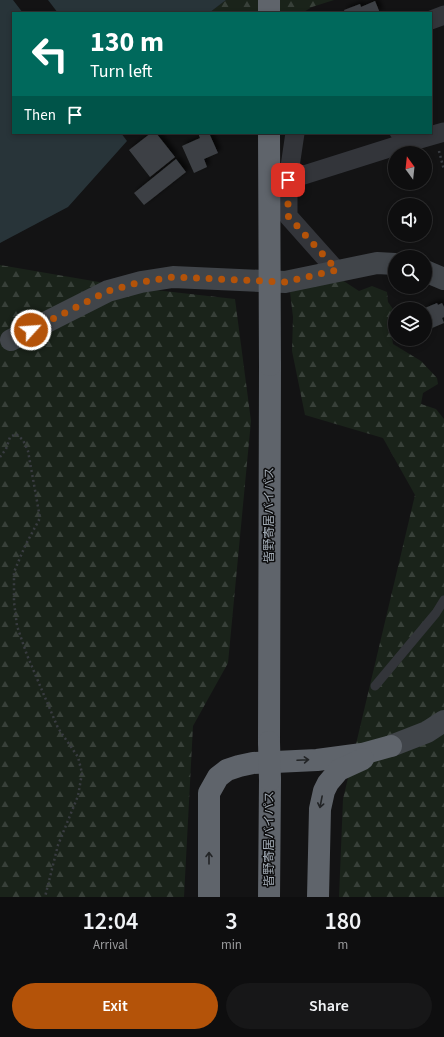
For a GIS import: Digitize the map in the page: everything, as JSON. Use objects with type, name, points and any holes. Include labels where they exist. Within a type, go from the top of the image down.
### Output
[{"type":"highway","points":[[269,0],[269,12]]},
{"type":"highway","name":"皆野寄居バイパス","points":[[269,134],[269,897]]},
{"type":"highway","points":[[209,897],[209,793],[218,777],[227,770],[253,763],[317,760],[362,754],[392,746]]},
{"type":"highway","points":[[318,897],[320,809],[324,791],[328,782],[339,770],[392,746]]},
{"type":"street","points":[[432,20],[444,15]]},
{"type":"street","points":[[432,134],[444,132]]},
{"type":"street","points":[[295,134],[288,180],[288,216],[337,270]]},
{"type":"street","points":[[288,180],[398,138],[429,134]]},
{"type":"street","points":[[6,341],[108,291],[141,282],[173,277],[285,282],[337,270],[377,263],[388,264]]},
{"type":"street","points":[[432,274],[444,279]]},
{"type":"street","points":[[392,746],[427,732],[444,721]]},
{"type":"lane","points":[[375,686],[436,613],[444,600]]},
{"type":"path","points":[[0,457],[6,449],[10,437],[16,434],[23,440],[28,451],[40,518],[14,572],[14,602],[17,626],[27,655],[58,728],[78,757],[82,774],[78,796],[66,822],[58,846],[46,897]]},
{"type":"green space","points":[[226,0],[334,0],[312,7],[304,12],[210,12]]},
{"type":"green space","points":[[0,265],[128,287],[235,299],[251,421],[228,663],[193,726],[184,897],[0,897]]},
{"type":"green space","points":[[336,276],[359,291],[372,286],[387,292],[388,346],[396,346],[421,361],[437,378],[438,384],[423,393],[421,404],[436,409],[444,419],[444,897],[339,897],[343,799],[415,495],[383,438],[305,415],[292,351],[293,317],[290,292],[316,285]]},
{"type":"shaded area","points":[[0,0],[13,0],[22,12],[12,12],[12,134],[122,134],[127,141],[68,207],[0,243]]},
{"type":"shaded area","points":[[48,0],[226,0],[210,12],[57,12]]},
{"type":"building","points":[[375,1],[380,12],[345,12],[344,10],[360,4],[361,7]]},
{"type":"building","points":[[150,134],[157,134],[175,157],[150,177],[129,150]]},
{"type":"building","points":[[198,134],[209,134],[218,153],[204,159],[207,167],[194,173],[182,146],[200,138]]},
{"type":"building","points":[[176,159],[186,172],[144,205],[134,193]]},
{"type":"building","points":[[442,303],[444,307],[444,317],[442,318],[444,323],[432,328],[432,305]]},
{"type":"route","points":[[31,330],[108,291],[141,282],[173,277],[200,277],[285,282],[337,270],[288,216],[288,180]]}]
